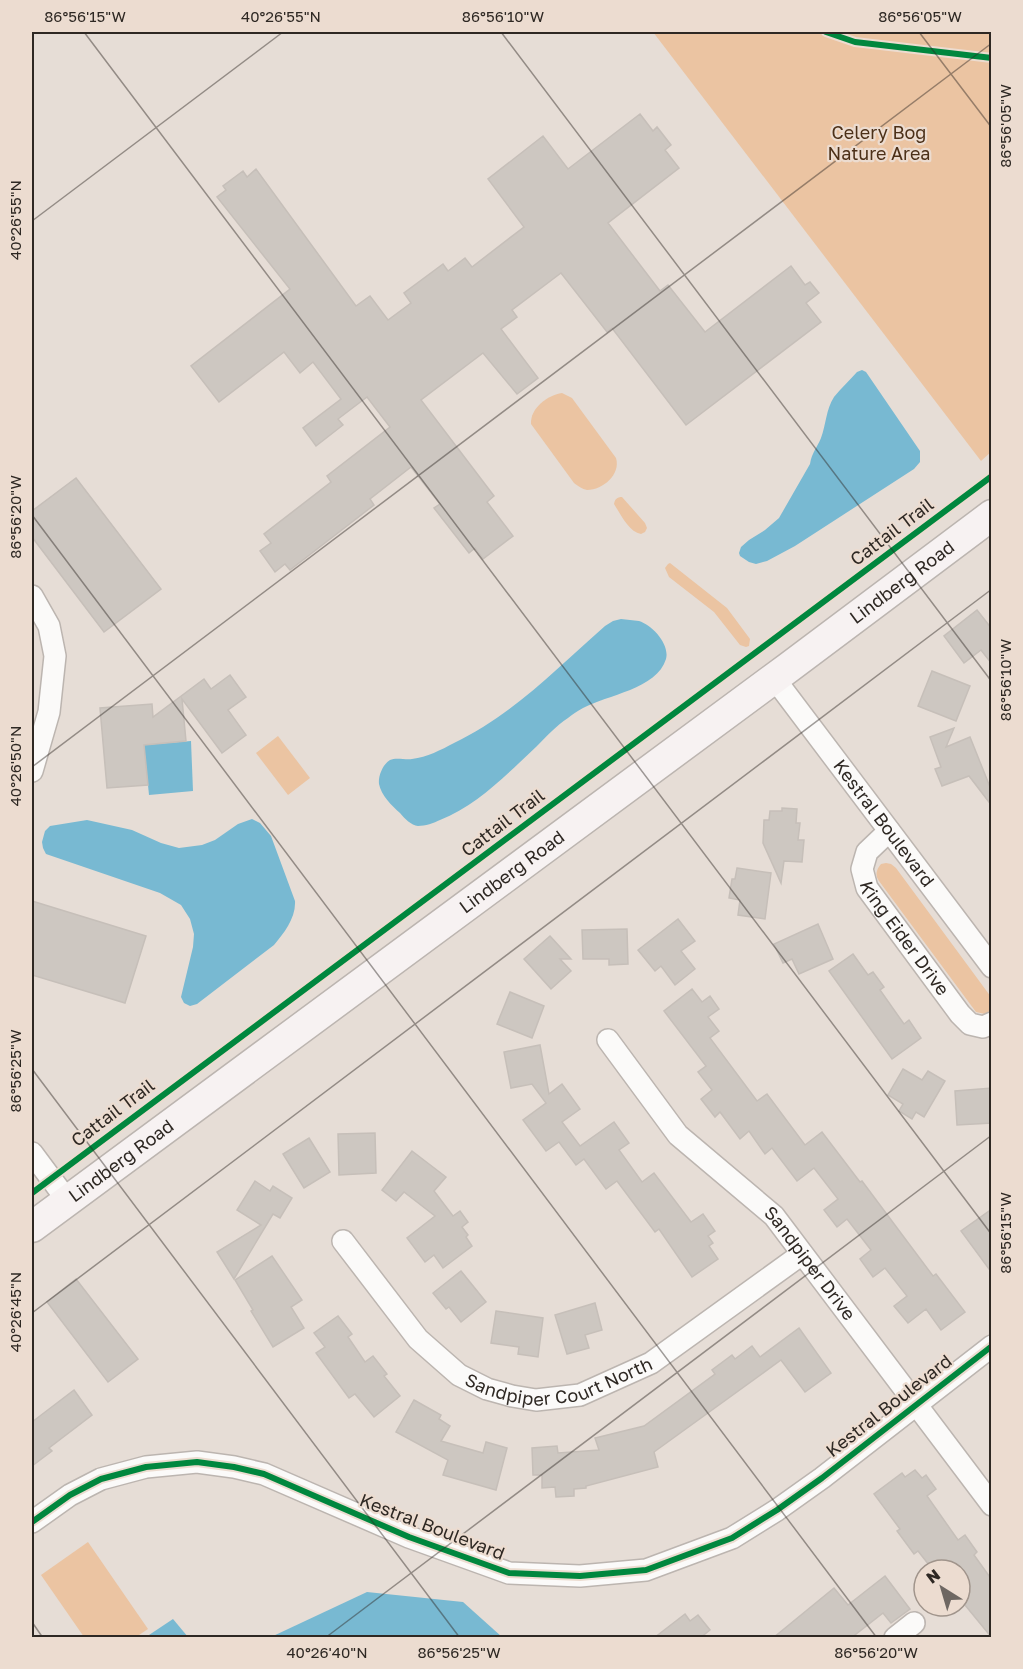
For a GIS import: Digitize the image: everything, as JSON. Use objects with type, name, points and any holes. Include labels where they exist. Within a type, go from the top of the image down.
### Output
[{"type":"main road","name":"Lindberg Road","points":[[32,1227],[992,515]]},
{"type":"street","points":[[32,596],[49,626],[56,656],[49,712],[32,771]]},
{"type":"street","name":"Kestral Boulevard","points":[[774,678],[992,967]]},
{"type":"street","name":"King Eider Drive","points":[[889,831],[867,852],[862,869],[867,888],[960,1014],[970,1024],[983,1027],[992,1023]]},
{"type":"street","name":"Sandpiper Drive","points":[[608,1040],[678,1135],[774,1216],[992,1505]]},
{"type":"street","points":[[32,1154],[67,1200]]},
{"type":"street","name":"Sandpiper Court North","points":[[343,1241],[418,1339],[459,1375],[487,1389],[536,1400],[580,1395],[651,1363],[802,1254]]},
{"type":"street","name":"Kestral Boulevard","points":[[32,1522],[70,1495],[101,1479],[146,1467],[197,1462],[264,1474],[409,1537],[509,1573],[580,1576],[646,1570],[732,1538],[777,1510],[822,1478],[992,1346]]},
{"type":"street","points":[[895,1638],[914,1623]]},
{"type":"green space","name":"Celery Bog Nature Area","points":[[653,32],[991,32],[992,451],[981,461]]},
{"type":"green space","points":[[562,393],[572,398],[616,458],[616,470],[605,484],[599,487],[587,490],[574,483],[531,424],[533,413],[541,403],[551,396]]},
{"type":"green space","points":[[622,497],[645,523],[647,528],[645,532],[637,533],[622,518],[614,504],[616,499]]},
{"type":"green space","points":[[670,563],[727,608],[750,639],[749,646],[740,645],[714,612],[669,577],[665,568]]},
{"type":"green space","points":[[278,736],[310,778],[288,795],[256,753]]},
{"type":"green space","points":[[886,863],[896,868],[991,997],[991,1007],[988,1012],[985,1014],[976,1012],[879,881],[877,870],[881,864]]},
{"type":"green space","points":[[88,1542],[148,1629],[136,1637],[84,1637],[41,1575]]},
{"type":"water","points":[[862,370],[866,372],[920,451],[920,462],[914,469],[795,546],[767,561],[756,564],[749,562],[740,556],[741,547],[779,518],[810,464],[821,438],[831,402],[857,372]]},
{"type":"water","points":[[621,619],[644,623],[663,641],[667,653],[666,659],[661,669],[653,677],[630,690],[593,703],[575,713],[492,788],[454,814],[418,826],[408,821],[387,800],[379,781],[387,762],[392,759],[412,759],[428,755],[475,732],[534,690],[605,626]]},
{"type":"water","points":[[191,741],[193,791],[149,795],[144,745]]},
{"type":"water","points":[[252,819],[260,823],[271,836],[295,901],[294,913],[274,945],[197,1004],[190,1006],[184,1003],[181,997],[194,934],[190,919],[181,905],[160,893],[46,854],[42,842],[45,831],[50,826],[87,820],[132,830],[179,848],[202,845],[215,840],[238,824]]},
{"type":"water","points":[[367,1592],[463,1602],[502,1637],[271,1637]]},
{"type":"water","points":[[173,1619],[188,1637],[146,1637]]},
{"type":"building","points":[[640,114],[653,131],[657,127],[671,145],[665,150],[679,168],[608,223],[660,291],[668,285],[705,332],[791,266],[805,285],[810,282],[819,293],[806,303],[821,322],[686,425],[612,328],[607,332],[561,273],[512,310],[517,317],[501,329],[538,378],[517,394],[483,353],[421,400],[494,496],[487,502],[513,536],[483,559],[475,548],[469,553],[434,508],[440,504],[411,467],[370,499],[374,505],[290,570],[285,564],[275,572],[260,551],[271,543],[264,534],[331,482],[327,476],[390,427],[367,397],[338,419],[343,425],[316,446],[303,428],[341,399],[313,362],[300,373],[284,352],[219,402],[191,366],[290,289],[217,197],[226,190],[223,186],[243,171],[247,177],[256,169],[356,306],[370,296],[388,320],[411,303],[404,293],[443,264],[448,271],[465,258],[472,267],[524,227],[488,179],[543,136],[568,169]]},
{"type":"building","points":[[76,478],[161,589],[104,632],[32,537],[32,511]]},
{"type":"building","points":[[977,610],[992,629],[992,664],[981,650],[964,663],[944,636]]},
{"type":"building","points":[[932,671],[970,686],[956,721],[918,706]]},
{"type":"building","points":[[230,675],[246,697],[228,710],[246,735],[222,753],[182,699],[186,741],[144,745],[148,785],[107,788],[100,708],[152,704],[153,717],[204,679],[211,689]]},
{"type":"building","points":[[954,728],[946,747],[970,737],[992,792],[992,806],[969,776],[942,786],[935,769],[941,767],[930,737]]},
{"type":"building","points":[[782,808],[797,809],[796,823],[800,823],[798,840],[804,840],[802,862],[784,861],[781,883],[763,843],[764,820],[769,820],[770,811],[782,811]]},
{"type":"building","points":[[737,868],[771,873],[765,919],[738,915],[740,900],[729,898],[732,879],[735,879]]},
{"type":"building","points":[[32,901],[146,936],[125,1003],[32,975]]},
{"type":"building","points":[[678,919],[695,941],[681,951],[695,969],[675,985],[661,966],[655,971],[638,950]]},
{"type":"building","points":[[818,924],[833,959],[799,974],[792,959],[783,963],[774,944]]},
{"type":"building","points":[[627,929],[628,964],[609,965],[609,959],[583,959],[582,930]]},
{"type":"building","points":[[550,936],[571,959],[560,959],[571,971],[551,989],[524,959]]},
{"type":"building","points":[[853,954],[868,975],[873,972],[884,987],[880,990],[904,1024],[909,1020],[921,1038],[892,1059],[829,971]]},
{"type":"building","points":[[692,989],[702,1002],[710,996],[719,1009],[708,1017],[719,1031],[710,1038],[757,1101],[767,1094],[805,1145],[822,1132],[933,1276],[936,1274],[965,1312],[941,1330],[926,1309],[908,1323],[894,1306],[907,1296],[885,1268],[873,1277],[860,1259],[871,1250],[847,1219],[837,1227],[824,1210],[838,1199],[814,1168],[797,1181],[772,1148],[765,1154],[749,1131],[740,1139],[720,1112],[715,1117],[701,1099],[712,1090],[698,1072],[706,1066],[664,1011]]},
{"type":"building","points":[[510,992],[544,1006],[532,1038],[497,1024]]},
{"type":"building","points":[[540,1045],[549,1094],[562,1084],[580,1109],[562,1122],[580,1146],[614,1122],[629,1143],[619,1150],[642,1182],[654,1173],[691,1222],[703,1214],[715,1231],[708,1236],[713,1243],[709,1246],[718,1259],[692,1277],[659,1229],[655,1232],[617,1181],[606,1189],[584,1159],[576,1165],[559,1142],[546,1151],[523,1120],[546,1103],[532,1084],[511,1088],[504,1052]]},
{"type":"building","points":[[903,1069],[922,1080],[928,1071],[945,1081],[924,1117],[916,1112],[912,1119],[899,1111],[903,1104],[888,1095]]},
{"type":"building","points":[[992,1088],[992,1123],[957,1125],[955,1091]]},
{"type":"building","points":[[375,1133],[376,1173],[339,1175],[338,1134]]},
{"type":"building","points":[[309,1138],[330,1172],[304,1188],[283,1154]]},
{"type":"building","points":[[412,1151],[446,1177],[434,1191],[453,1216],[460,1211],[468,1222],[462,1227],[472,1246],[443,1268],[434,1255],[425,1262],[407,1238],[435,1216],[404,1192],[396,1201],[382,1190]]},
{"type":"building","points":[[255,1181],[270,1191],[273,1186],[292,1198],[280,1218],[273,1214],[234,1279],[217,1252],[261,1225],[237,1210]]},
{"type":"building","points":[[992,1209],[992,1273],[961,1231]]},
{"type":"building","points":[[272,1256],[302,1300],[291,1307],[304,1328],[273,1347],[235,1280]]},
{"type":"building","points":[[461,1271],[486,1302],[461,1322],[433,1293]]},
{"type":"building","points":[[76,1279],[138,1359],[108,1382],[47,1302]]},
{"type":"building","points":[[595,1303],[602,1330],[585,1335],[589,1348],[567,1354],[555,1315]]},
{"type":"building","points":[[496,1311],[543,1318],[538,1357],[518,1354],[519,1347],[491,1343]]},
{"type":"building","points":[[338,1316],[352,1334],[348,1337],[365,1362],[373,1356],[387,1374],[384,1376],[400,1396],[374,1417],[355,1394],[349,1398],[316,1353],[325,1347],[314,1333]]},
{"type":"building","points":[[799,1328],[831,1373],[805,1392],[781,1360],[654,1452],[658,1467],[586,1486],[586,1488],[574,1489],[574,1496],[556,1497],[555,1487],[542,1488],[542,1475],[533,1475],[532,1448],[557,1446],[558,1453],[599,1450],[595,1438],[644,1426],[715,1374],[712,1370],[732,1355],[735,1359],[752,1346],[760,1357]]},
{"type":"building","points":[[74,1390],[92,1415],[49,1448],[52,1451],[32,1466],[32,1422]]},
{"type":"building","points":[[414,1400],[441,1415],[439,1419],[450,1426],[441,1441],[483,1453],[486,1442],[507,1448],[496,1490],[443,1475],[448,1460],[396,1432]]},
{"type":"building","points":[[915,1470],[922,1478],[926,1475],[936,1489],[927,1496],[958,1540],[965,1535],[977,1552],[974,1555],[992,1580],[992,1638],[972,1614],[972,1558],[924,1558],[918,1551],[914,1554],[897,1531],[900,1529],[874,1494],[902,1473],[905,1477]]},
{"type":"building","points":[[885,1576],[910,1609],[891,1623],[883,1613],[851,1638],[773,1638],[834,1588],[848,1605]]},
{"type":"building","points":[[685,1614],[690,1621],[698,1615],[710,1630],[700,1638],[654,1638]]},
{"type":"cycle path","points":[[826,32],[855,42],[992,58]]},
{"type":"cycle path","name":"Cattail Trail","points":[[32,1193],[992,476]]},
{"type":"cycle path","points":[[32,1522],[70,1495],[101,1479],[146,1467],[197,1462],[264,1474],[409,1537],[509,1573],[580,1576],[646,1570],[732,1538],[777,1510],[822,1478],[992,1346]]}]
